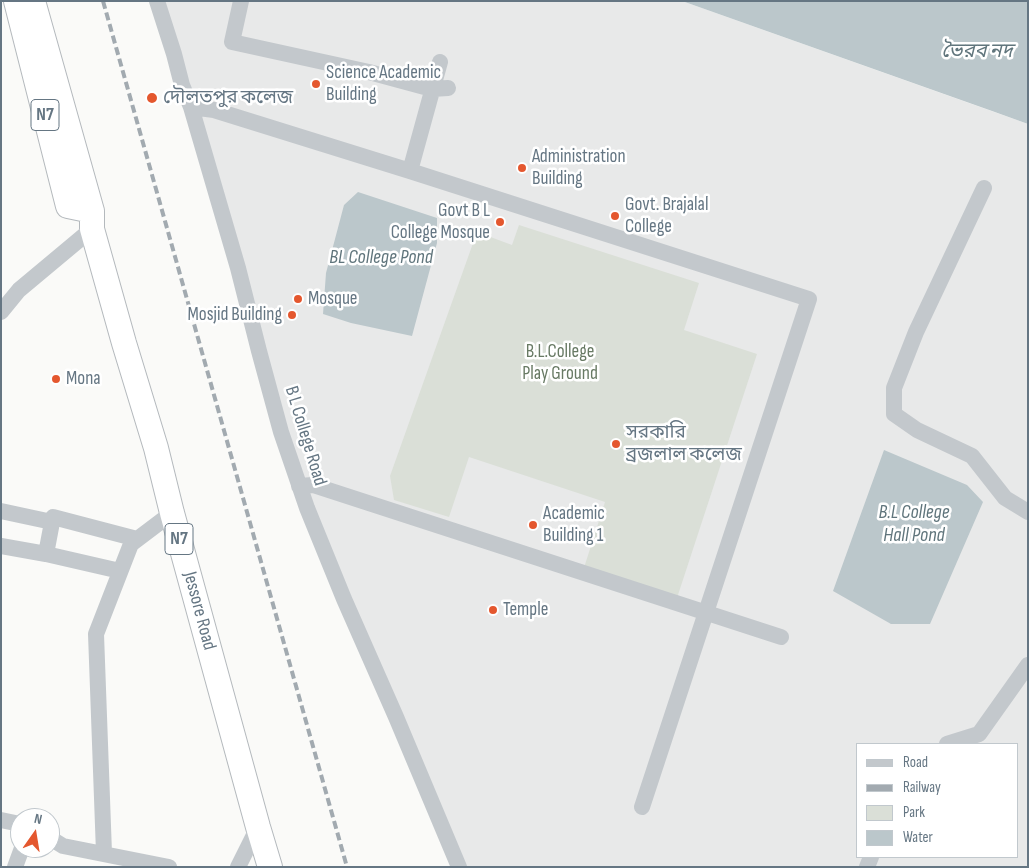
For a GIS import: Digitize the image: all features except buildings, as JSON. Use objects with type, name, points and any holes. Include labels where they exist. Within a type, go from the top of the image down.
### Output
[{"type":"highway","name":"N7","points":[[16,1],[68,206],[92,220]]},
{"type":"highway","name":"Jessore Road","points":[[33,1],[124,343],[156,448],[172,513],[270,867]]},
{"type":"street","name":"B L College Road","points":[[157,1],[182,84],[191,107],[238,268],[281,432],[306,508],[459,867]]},
{"type":"street","points":[[241,1],[232,42],[440,88]]},
{"type":"street","points":[[410,171],[440,88],[440,62]]},
{"type":"street","points":[[191,107],[214,110],[809,299],[642,807]]},
{"type":"street","points":[[984,188],[916,332],[894,388],[894,414],[917,430],[972,456],[1005,498],[1028,512]]},
{"type":"street","points":[[1,312],[19,290],[92,220]]},
{"type":"street","points":[[299,486],[313,485],[781,637]]},
{"type":"street","points":[[1,511],[52,522]]},
{"type":"street","points":[[104,853],[96,634],[131,544],[172,513]]},
{"type":"street","points":[[46,554],[53,517],[137,539]]},
{"type":"street","points":[[1,546],[120,571]]},
{"type":"street","points":[[950,743],[980,734],[1028,665]]},
{"type":"street","points":[[238,867],[258,828]]},
{"type":"street","points":[[60,844],[169,867]]},
{"type":"shaded area","name":"সরকারি ব্রজলাল কলেজ","points":[[157,1],[682,1],[1028,124],[1028,867],[459,867],[321,542]]},
{"type":"green space","name":"B.L.College Play Ground","points":[[519,225],[699,283],[684,330],[757,354],[675,604],[582,574],[605,502],[469,457],[449,517],[394,500],[390,476],[477,232],[512,245]]},
{"type":"water","name":"ভৈরব নদ","points":[[682,1],[1028,1],[1028,124],[992,111]]},
{"type":"water","name":"BL College Pond","points":[[358,192],[437,218],[437,243],[412,336],[351,323],[323,314],[326,273],[344,205]]},
{"type":"water","name":"B.L College Hall Pond","points":[[884,450],[967,485],[983,502],[930,624],[891,624],[833,591]]},
{"type":"railway","points":[[103,1],[347,867]]},
{"type":"place","name":"Science Academic Building","points":[[316,84]]},
{"type":"place","name":"দৌলতপুর কলেজ","points":[[152,98]]},
{"type":"place","name":"Administration Building","points":[[522,168]]},
{"type":"place","name":"Govt. Brajalal College","points":[[615,216]]},
{"type":"place","name":"Govt B L College Mosque","points":[[500,222]]},
{"type":"place","name":"Mosque","points":[[298,299]]},
{"type":"place","name":"Mosjid Building","points":[[292,315]]},
{"type":"place","name":"Mona","points":[[56,379]]},
{"type":"place","name":"সরকারি ব্রজলাল কলেজ","points":[[616,444]]},
{"type":"place","name":"Academic Building 1","points":[[533,525]]},
{"type":"place","name":"Temple","points":[[493,610]]}]
